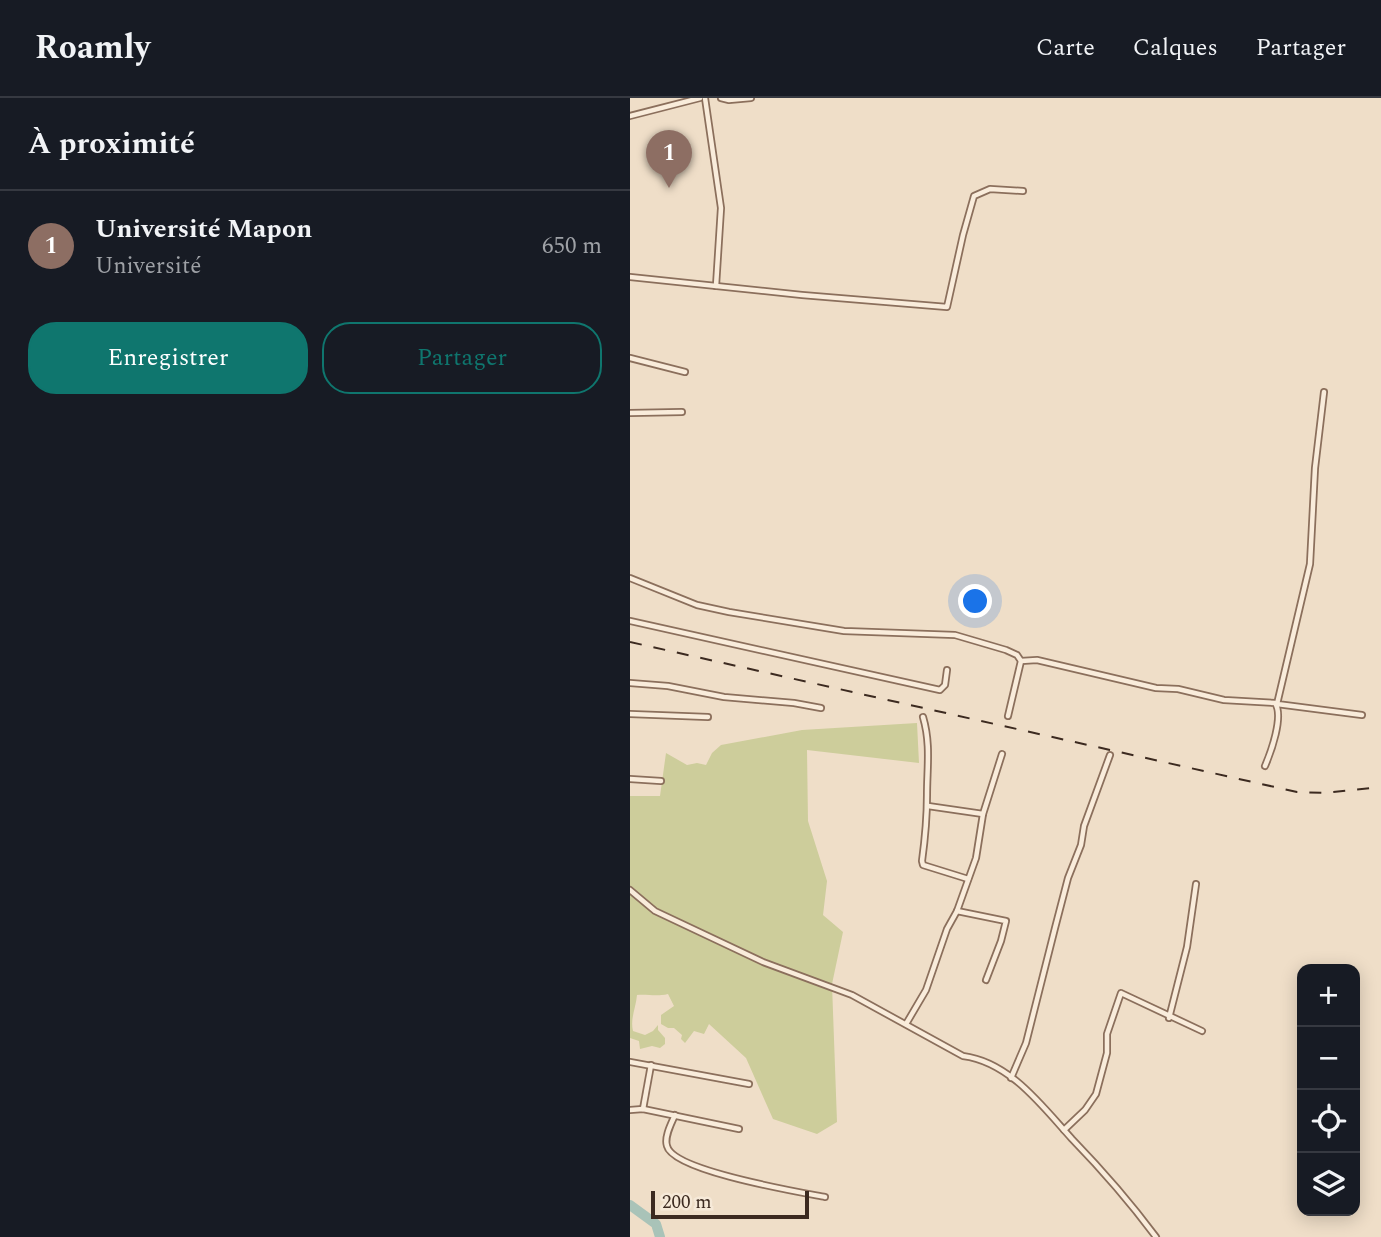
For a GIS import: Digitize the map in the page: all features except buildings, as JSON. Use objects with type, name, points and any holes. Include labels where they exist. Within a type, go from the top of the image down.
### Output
[{"type":"street","points":[[630,116],[700,98]]},
{"type":"street","points":[[705,98],[721,208],[716,286]]},
{"type":"street","points":[[721,98],[751,98]]},
{"type":"street","points":[[630,277],[947,307],[965,224],[974,196],[990,189],[1023,191]]},
{"type":"street","points":[[630,358],[685,372]]},
{"type":"street","points":[[1265,766],[1276,732],[1277,704],[1310,564],[1314,468],[1324,392]]},
{"type":"street","points":[[630,412],[682,412]]},
{"type":"street","points":[[630,578],[697,605],[729,612],[844,631],[955,635],[1006,650],[1021,660]]},
{"type":"street","points":[[630,621],[940,690],[945,685],[947,670]]},
{"type":"street","points":[[1021,660],[1037,660],[1156,688],[1188,691],[1229,701],[1362,715]]},
{"type":"street","points":[[1008,716],[1021,660]]},
{"type":"street","points":[[630,683],[821,708]]},
{"type":"street","points":[[630,714],[708,717]]},
{"type":"street","points":[[923,717],[929,742],[928,806],[922,863],[932,869],[968,879]]},
{"type":"street","points":[[906,1024],[926,990],[976,858],[984,814],[1002,754]]},
{"type":"street","points":[[1011,1078],[1026,1043],[1068,878],[1110,755]]},
{"type":"street","points":[[630,779],[661,781]]},
{"type":"street","points":[[928,806],[984,814]]},
{"type":"street","points":[[1169,1018],[1187,947],[1196,884]]},
{"type":"street","points":[[630,890],[655,911],[763,962],[852,995],[963,1056],[983,1060],[1011,1078],[1040,1102],[1128,1199],[1156,1237]]},
{"type":"street","points":[[957,911],[1006,921],[1002,941],[986,980]]},
{"type":"street","points":[[1065,1130],[1097,1094],[1107,1053],[1107,1034],[1121,993],[1169,1018],[1202,1031]]},
{"type":"street","points":[[630,1062],[749,1084]]},
{"type":"street","points":[[643,1110],[651,1065]]},
{"type":"street","points":[[630,1110],[675,1115],[739,1129]]},
{"type":"street","points":[[675,1115],[666,1139],[667,1149],[677,1158],[737,1180],[825,1197]]},
{"type":"green space","points":[[917,723],[919,763],[807,750],[808,821],[827,881],[823,915],[843,932],[832,984],[837,1122],[817,1134],[773,1119],[746,1058],[709,1024],[704,1034],[694,1031],[685,1043],[681,1039],[682,1035],[674,1028],[661,1024],[661,1015],[674,1006],[668,994],[637,995],[633,1031],[645,1035],[658,1025],[658,1030],[665,1038],[665,1044],[660,1048],[652,1046],[640,1049],[639,1041],[630,1038],[630,796],[660,796],[666,753],[687,765],[706,765],[712,753],[721,745],[802,730]]},
{"type":"waterway","points":[[630,1205],[656,1224],[660,1237]]},
{"type":"railway","points":[[630,642],[1297,792],[1325,793],[1381,787]]},
{"type":"place","name":"Université Mapon","points":[[669,188]]}]
